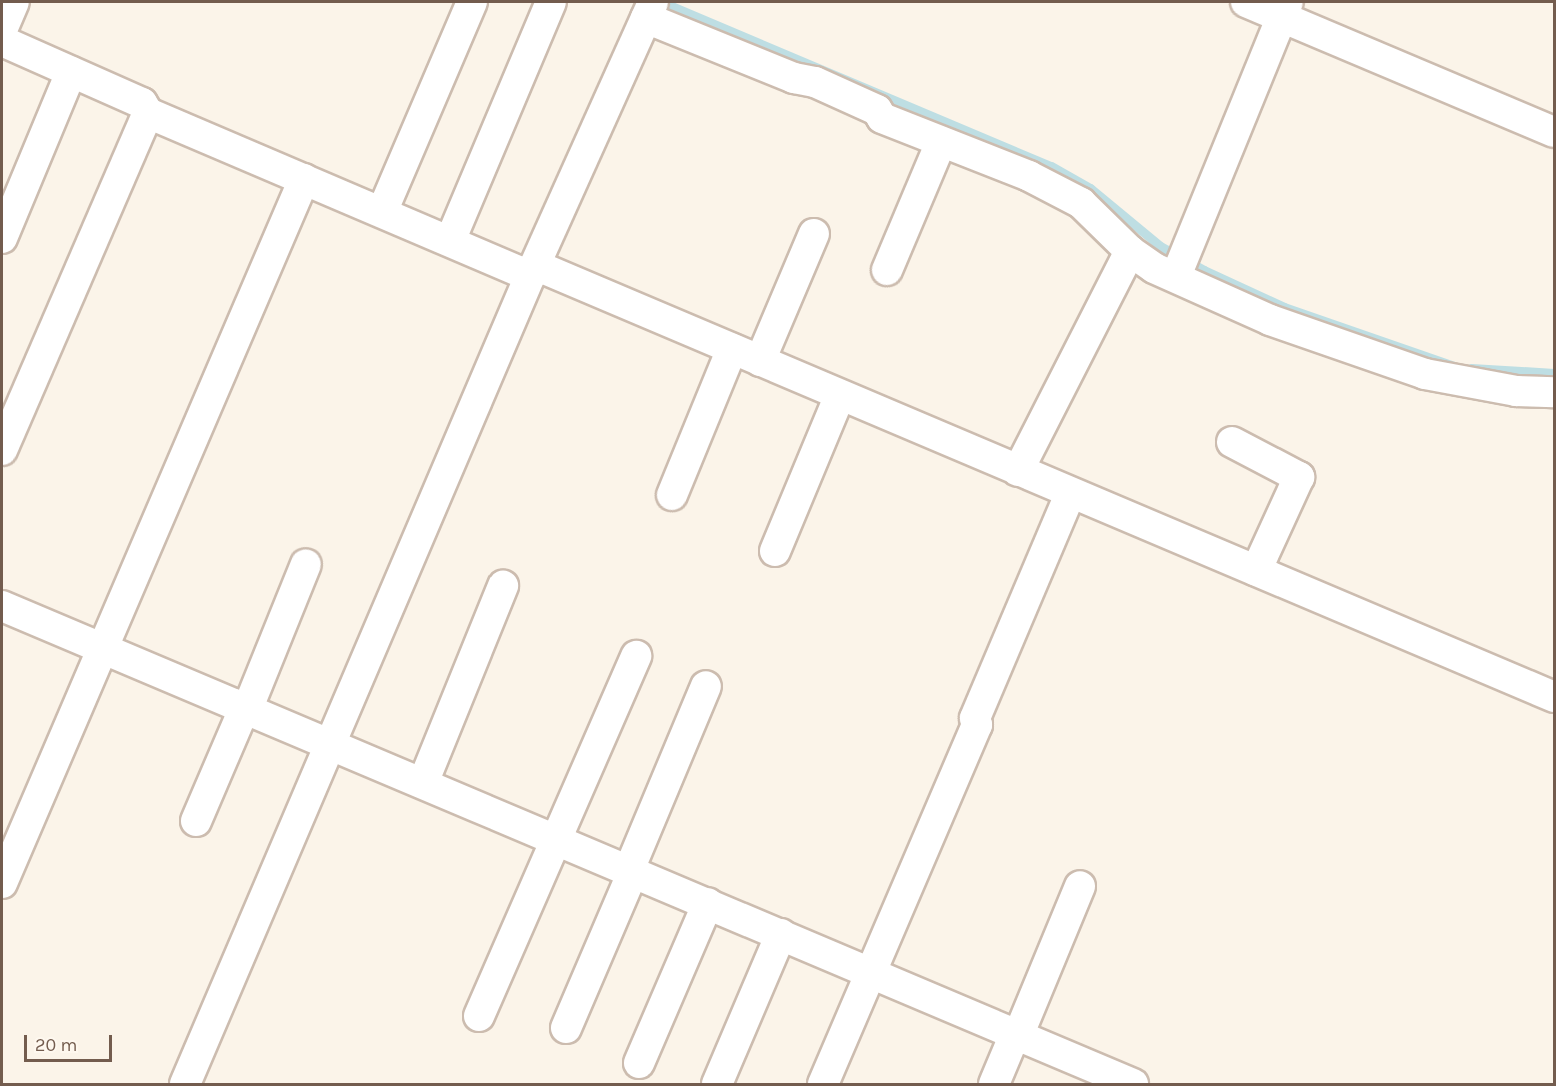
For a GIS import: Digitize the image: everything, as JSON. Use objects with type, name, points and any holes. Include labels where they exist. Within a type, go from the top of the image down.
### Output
[{"type":"street","points":[[2,30],[14,2]]},
{"type":"street","points":[[382,212],[472,2]]},
{"type":"street","points":[[450,241],[551,2]]},
{"type":"street","points":[[1246,2],[1285,9],[1554,132]]},
{"type":"street","points":[[185,1084],[645,8],[794,78],[815,82],[877,110],[882,118],[1029,176],[1081,203],[1130,251],[1154,268],[1180,265],[1270,320],[1425,374],[1516,391],[1554,392]]},
{"type":"street","points":[[1180,265],[1285,9]]},
{"type":"street","points":[[2,41],[142,102],[148,113],[450,241],[533,270],[732,349],[1554,697]]},
{"type":"street","points":[[2,238],[71,72]]},
{"type":"street","points":[[2,450],[8,416],[148,113]]},
{"type":"street","points":[[887,270],[940,142]]},
{"type":"street","points":[[2,883],[304,179]]},
{"type":"street","points":[[759,361],[814,234]]},
{"type":"street","points":[[1018,471],[1130,251]]},
{"type":"street","points":[[672,495],[732,349]]},
{"type":"street","points":[[775,551],[840,395]]},
{"type":"street","points":[[1232,442],[1299,477],[1256,571]]},
{"type":"street","points":[[823,1084],[1070,494]]},
{"type":"street","points":[[196,821],[246,709],[306,564]]},
{"type":"street","points":[[423,783],[503,586]]},
{"type":"street","points":[[2,606],[1133,1084]]},
{"type":"street","points":[[479,1016],[554,839],[636,656]]},
{"type":"street","points":[[566,1028],[706,686]]},
{"type":"street","points":[[994,1084],[1080,886]]},
{"type":"street","points":[[639,1063],[708,903]]},
{"type":"street","points":[[717,1084],[781,934]]},
{"type":"waterway","points":[[662,2],[1051,166],[1090,188],[1160,246],[1204,270],[1284,307],[1454,366]]},
{"type":"waterway","points":[[1471,368],[1554,373]]}]
